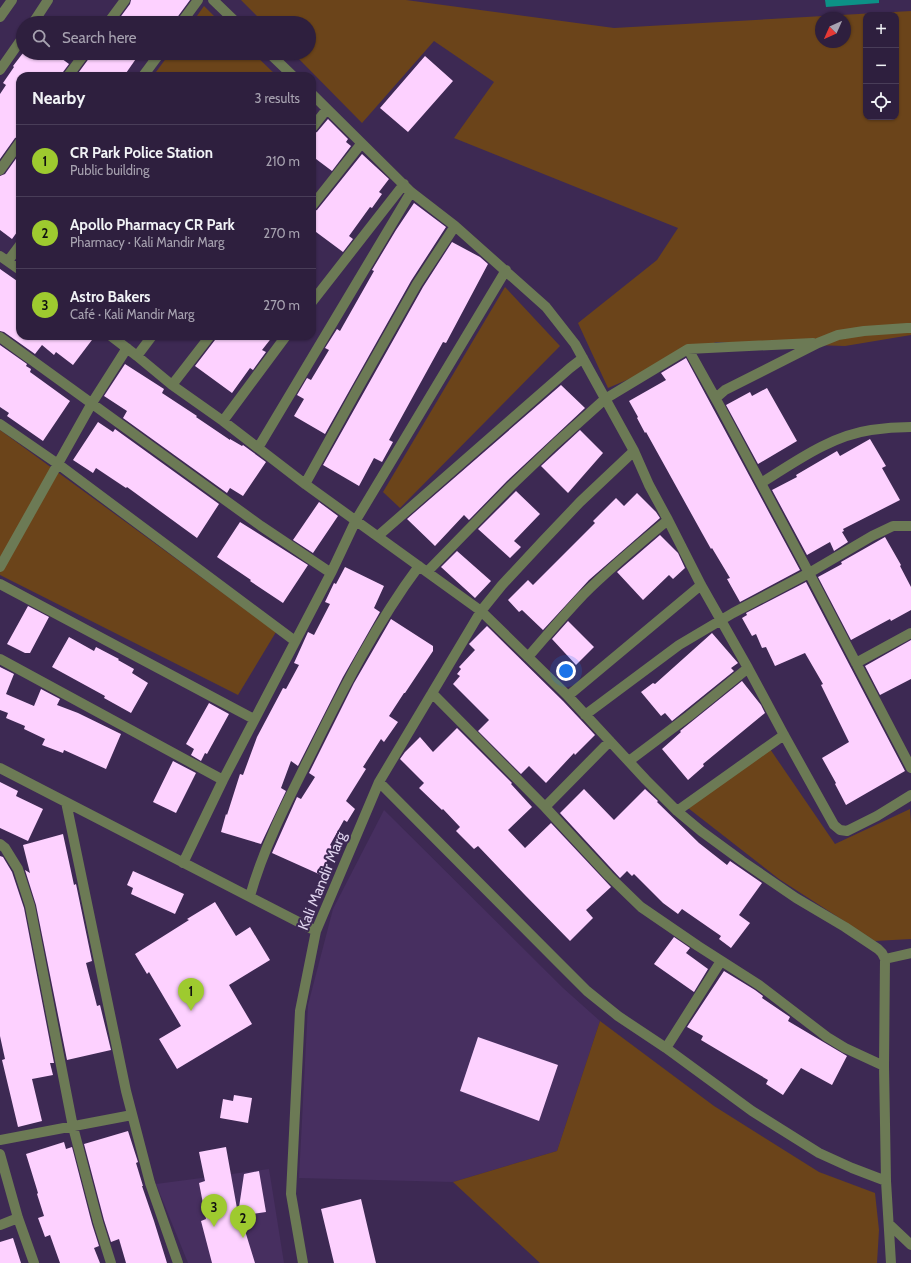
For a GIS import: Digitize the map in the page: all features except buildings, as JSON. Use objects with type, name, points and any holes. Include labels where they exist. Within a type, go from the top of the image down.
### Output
[{"type":"street","points":[[0,17],[12,0]]},
{"type":"street","points":[[37,16],[48,0]]},
{"type":"street","points":[[113,16],[125,0]]},
{"type":"street","points":[[187,16],[198,0]]},
{"type":"street","points":[[213,0],[230,16]]},
{"type":"street","points":[[0,70],[16,47]]},
{"type":"street","points":[[71,72],[80,60]]},
{"type":"street","points":[[146,72],[155,60]]},
{"type":"street","points":[[276,60],[289,72]]},
{"type":"street","points":[[316,98],[411,192],[506,270],[546,307],[575,344],[634,451],[649,485],[701,585],[834,825],[840,830],[847,831],[911,795]]},
{"type":"street","points":[[316,123],[327,109]]},
{"type":"street","points":[[316,201],[361,144]]},
{"type":"street","points":[[0,170],[16,148]]},
{"type":"street","points":[[316,297],[404,184]]},
{"type":"street","points":[[258,448],[411,192]]},
{"type":"street","points":[[305,484],[417,284],[454,226]]},
{"type":"street","points":[[16,248],[4,258],[16,267]]},
{"type":"street","points":[[184,863],[223,780],[331,573],[356,520],[506,270]]},
{"type":"street","points":[[717,401],[717,397],[725,390],[818,343],[838,335],[864,331],[911,328]]},
{"type":"street","points":[[0,337],[261,526],[331,573]]},
{"type":"street","points":[[116,340],[172,385],[223,421],[305,484],[481,611],[568,696],[676,810],[742,861],[796,898],[845,927],[882,953],[885,959],[884,1066],[886,1181],[891,1263]]},
{"type":"street","points":[[137,356],[149,340]]},
{"type":"street","points":[[172,385],[207,340]]},
{"type":"street","points":[[223,421],[283,340]]},
{"type":"street","points":[[428,572],[511,486],[605,399],[688,349],[818,343]]},
{"type":"street","points":[[0,567],[92,403],[127,348]]},
{"type":"street","points":[[688,349],[809,573],[911,768]]},
{"type":"street","points":[[378,536],[583,358]]},
{"type":"street","points":[[0,424],[58,464],[295,641]]},
{"type":"street","points":[[761,483],[816,448],[842,438],[870,430],[911,427]]},
{"type":"street","name":"Kali Mandir Marg","points":[[303,1263],[291,1194],[300,1011],[316,930],[379,782],[481,611],[502,585],[580,502],[634,451]]},
{"type":"street","points":[[528,657],[583,595],[624,557],[668,520]]},
{"type":"street","points":[[585,715],[679,645],[809,573],[879,532],[893,526],[911,526]]},
{"type":"street","points":[[250,896],[257,871],[289,798],[329,717],[371,641],[408,580],[419,566]]},
{"type":"street","points":[[0,584],[254,719]]},
{"type":"street","points":[[568,696],[701,585]]},
{"type":"street","points":[[856,663],[911,633]]},
{"type":"street","points":[[0,659],[223,780]]},
{"type":"street","points":[[629,761],[748,668]]},
{"type":"street","points":[[432,693],[545,807],[609,876],[641,907],[758,985],[833,1041],[884,1066]]},
{"type":"street","points":[[676,810],[784,735]]},
{"type":"street","points":[[545,807],[610,741]]},
{"type":"street","points":[[0,768],[316,930]]},
{"type":"street","points":[[379,782],[557,962],[587,991],[618,1016],[666,1048],[752,1111],[819,1153],[886,1181]]},
{"type":"street","points":[[66,802],[132,1115],[150,1183],[178,1263]]},
{"type":"street","points":[[0,844],[5,848],[18,869],[30,906],[73,1127],[98,1222],[111,1263]]},
{"type":"street","points":[[885,959],[911,953]]},
{"type":"street","points":[[666,1048],[721,961]]},
{"type":"street","points":[[0,1140],[132,1115]]},
{"type":"street","points":[[0,1154],[18,1218],[34,1263]]},
{"type":"street","points":[[0,1225],[18,1218]]},
{"type":"street","points":[[889,1224],[911,1245]]},
{"type":"shaded area","points":[[241,0],[406,0],[614,28],[815,16],[815,48],[851,48],[851,14],[863,14],[863,120],[899,120],[899,12],[894,12],[911,11],[911,335],[845,346],[716,342],[608,388],[578,323],[657,260],[678,228],[454,138],[494,82],[434,41],[362,123],[316,76],[316,72],[312,72],[300,60],[316,60],[316,16],[257,16]]},
{"type":"shaded area","points":[[825,0],[879,0],[879,3],[826,7]]},
{"type":"shaded area","points":[[204,6],[214,16],[197,16]]},
{"type":"shaded area","points":[[165,60],[260,60],[273,72],[156,72]]},
{"type":"shaded area","points":[[505,287],[560,346],[400,508],[383,492]]},
{"type":"shaded area","points":[[0,430],[276,632],[238,695],[0,575]]},
{"type":"shaded area","points":[[770,749],[835,844],[910,809],[911,939],[875,941],[779,879],[688,808]]},
{"type":"shaded area","points":[[384,810],[563,988],[600,1021],[557,1151],[453,1182],[299,1178],[308,1005],[333,909]]},
{"type":"shaded area","points":[[600,1021],[714,1106],[819,1172],[875,1193],[879,1230],[877,1263],[540,1263],[453,1182],[557,1151]]},
{"type":"shaded area","points":[[269,1169],[284,1263],[188,1263],[156,1184]]},
{"type":"place","name":"CR Park Police Station","points":[[191,1011]]},
{"type":"place","name":"Astro Bakers","points":[[214,1227]]},
{"type":"place","name":"Apollo Pharmacy CR Park","points":[[243,1238]]}]
